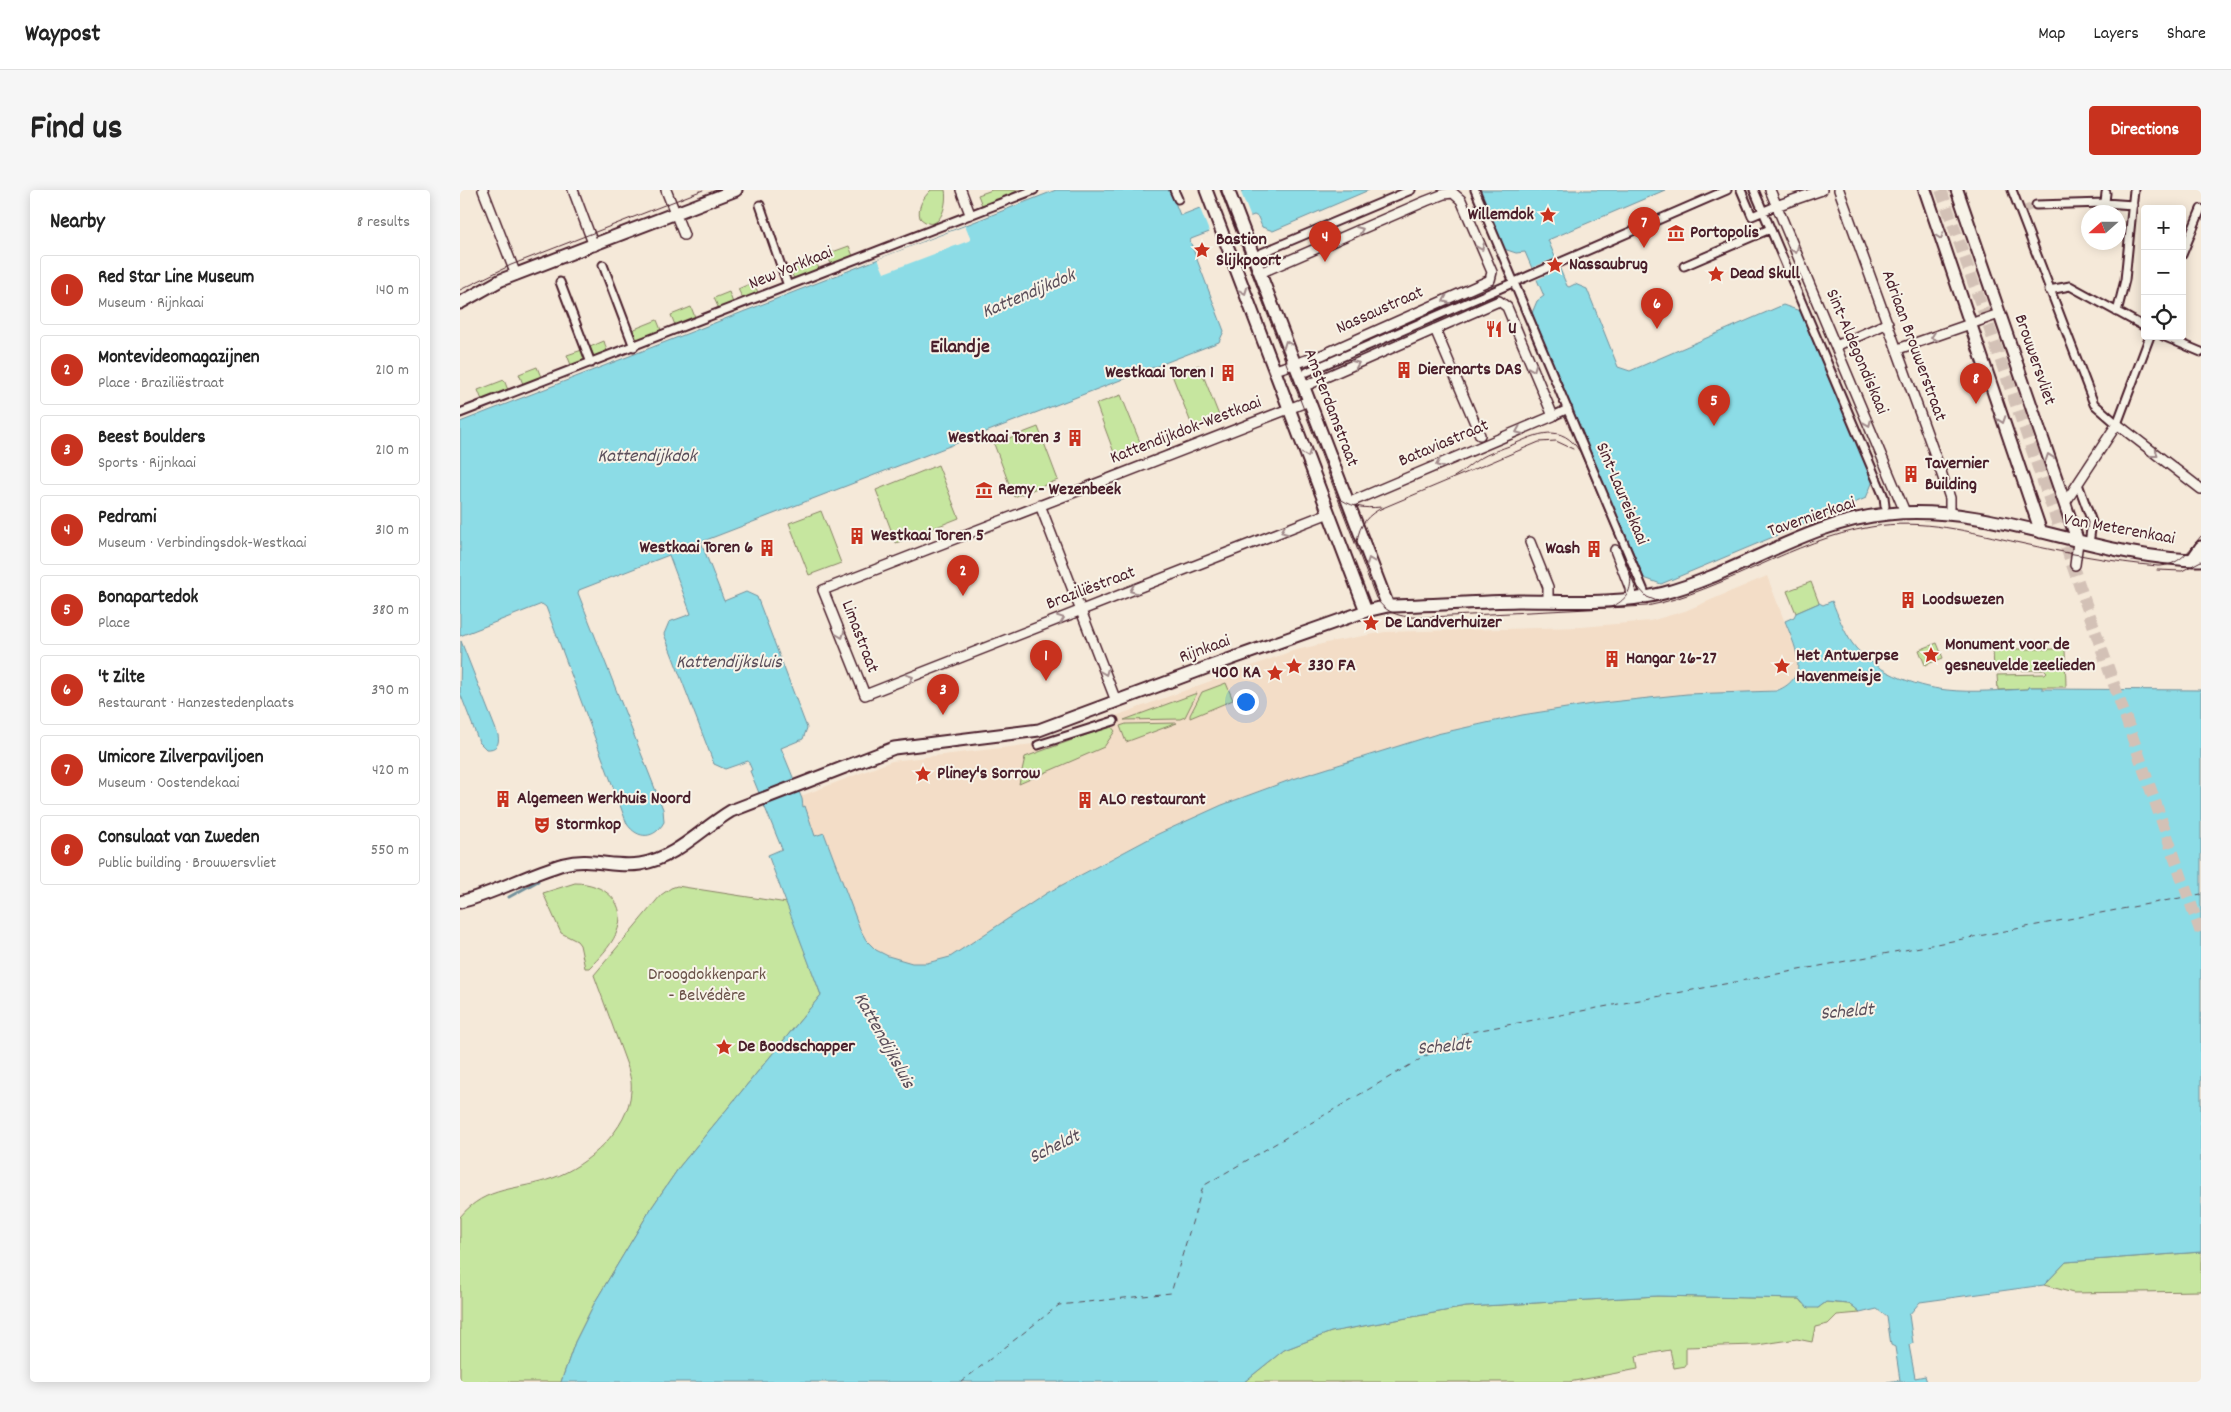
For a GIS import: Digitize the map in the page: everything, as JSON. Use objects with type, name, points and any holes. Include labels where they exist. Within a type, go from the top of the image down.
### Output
[{"type":"street","points":[[483,190],[514,270]]},
{"type":"street","points":[[573,190],[594,246]]},
{"type":"street","points":[[666,190],[684,234]]},
{"type":"street","points":[[460,303],[514,270],[594,246],[736,190]]},
{"type":"street","points":[[961,190],[970,214]]},
{"type":"street","name":"New Yorkkaai","points":[[460,413],[1034,190]]},
{"type":"street","points":[[1174,190],[1178,199]]},
{"type":"street","points":[[1206,190],[1366,611]]},
{"type":"street","points":[[1260,254],[1411,190]]},
{"type":"street","name":"Sint-Laureiskaai","points":[[1475,190],[1644,591]]},
{"type":"street","points":[[1514,283],[1727,190]]},
{"type":"street","points":[[1741,190],[1752,216],[1822,190]]},
{"type":"street","name":"Sint-Aldegondiskaai","points":[[1754,190],[1881,488],[1885,506]]},
{"type":"street","name":"Sint-Aldegondiskaai","points":[[1770,190],[1905,512]]},
{"type":"street","name":"Adriaan Brouwerstraat","points":[[1839,190],[1898,349],[1950,498],[1950,514]]},
{"type":"street","points":[[1924,190],[2041,532]]},
{"type":"street","name":"Brouwersvliet","points":[[1957,190],[2065,503],[2083,543]]},
{"type":"street","points":[[2012,190],[2022,210],[2049,290],[2094,404],[2201,490]]},
{"type":"street","points":[[2117,312],[2125,280],[2134,190]]},
{"type":"street","name":"Amsterdamstraat","points":[[1229,193],[1388,606]]},
{"type":"street","name":"Nassaustraat","points":[[1260,273],[1426,201],[1444,194],[1453,193],[1461,200],[1492,272],[1490,280],[1322,355],[1275,370]]},
{"type":"street","points":[[2105,205],[2106,193]]},
{"type":"street","points":[[760,205],[788,286]]},
{"type":"street","points":[[2036,205],[2081,206]]},
{"type":"street","points":[[2126,206],[2133,205]]},
{"type":"street","points":[[2184,250],[2201,209]]},
{"type":"street","points":[[1684,266],[1770,229]]},
{"type":"street","points":[[603,265],[634,347]]},
{"type":"street","points":[[560,282],[591,363]]},
{"type":"street","name":"Nassaustraat","points":[[1307,372],[1514,283]]},
{"type":"street","points":[[2049,290],[2070,286],[2141,325]]},
{"type":"street","points":[[1303,387],[1499,301],[1507,307],[1553,416],[1568,409]]},
{"type":"street","points":[[1898,349],[1999,314]]},
{"type":"street","points":[[1836,346],[1888,323]]},
{"type":"street","points":[[1435,329],[1480,435]]},
{"type":"street","points":[[2065,503],[2117,424],[2148,340]]},
{"type":"street","points":[[2173,340],[2201,352]]},
{"type":"street","name":"Kattendijkdok-Westkaai","points":[[823,590],[1309,401]]},
{"type":"street","name":"Bataviastraat","points":[[1348,503],[1553,416]]},
{"type":"street","points":[[2075,565],[2092,522],[2078,484]]},
{"type":"street","points":[[1040,505],[1116,701]]},
{"type":"street","name":"Tavernierkaai","points":[[1630,598],[1655,595],[1689,585],[1839,524],[1875,515],[1905,512],[1950,514],[2041,532]]},
{"type":"street","name":"Braziliëstraat","points":[[864,695],[1329,513]]},
{"type":"street","name":"Van Meterenkaai","points":[[2041,532],[2083,543],[2196,560]]},
{"type":"street","points":[[1530,542],[1548,587],[1548,601]]},
{"type":"street","points":[[2196,560],[2201,547]]},
{"type":"street","name":"Sint-Laureiskaai","points":[[1616,550],[1627,579],[1630,598]]},
{"type":"street","name":"Limastraat","points":[[823,590],[864,695]]},
{"type":"street","name":"Rijnkaai","points":[[460,902],[545,870],[577,861],[640,864],[658,859],[677,850],[731,811],[894,748],[1033,732],[1366,611],[1388,606],[1630,598]]},
{"type":"street","points":[[1038,745],[1114,721]]},
{"type":"shaded area","points":[[1767,576],[1799,659],[1794,679],[1782,688],[1768,691],[1592,704],[1522,715],[1437,734],[1290,780],[1222,805],[1158,834],[1099,864],[950,957],[927,963],[899,961],[876,950],[866,940],[860,930],[824,833],[815,837],[801,800],[801,796],[892,761],[1042,743],[1292,651],[1335,641],[1385,632],[1582,627],[1650,621],[1685,611]]},
{"type":"green space","points":[[931,190],[945,190],[946,196],[941,216],[937,221],[927,223],[920,218],[919,210],[925,196]]},
{"type":"green space","points":[[992,190],[1029,190],[983,208],[978,195]]},
{"type":"green space","points":[[849,246],[853,256],[831,264],[827,254]]},
{"type":"green space","points":[[815,259],[819,269],[794,279],[790,269]]},
{"type":"green space","points":[[754,282],[758,293],[743,299],[738,289]]},
{"type":"green space","points":[[729,292],[733,303],[719,309],[714,298]]},
{"type":"green space","points":[[691,307],[695,317],[675,325],[671,315]]},
{"type":"green space","points":[[657,320],[661,330],[636,340],[632,330]]},
{"type":"green space","points":[[604,341],[607,351],[594,356],[590,347]]},
{"type":"green space","points":[[582,350],[586,360],[571,365],[567,355]]},
{"type":"green space","points":[[1199,365],[1220,418],[1193,428],[1172,375]]},
{"type":"green space","points":[[537,367],[541,377],[523,384],[519,374]]},
{"type":"green space","points":[[504,380],[508,390],[482,400],[478,390]]},
{"type":"green space","points":[[1121,395],[1142,447],[1116,458],[1096,404]]},
{"type":"green space","points":[[1038,427],[1058,480],[1014,497],[994,444]]},
{"type":"green space","points":[[938,465],[959,518],[896,543],[876,490]]},
{"type":"green space","points":[[821,511],[841,563],[809,575],[789,523]]},
{"type":"green space","points":[[1811,582],[1819,603],[1796,613],[1787,591]]},
{"type":"green space","points":[[1937,643],[1943,658],[1925,665],[1919,650]]},
{"type":"green space","points":[[1993,649],[2065,649],[2066,687],[2028,687],[2028,689],[1998,690],[1997,675],[2045,674],[2047,672],[2045,670],[1994,671]]},
{"type":"green space","points":[[1226,683],[1233,700],[1190,718],[1202,692]]},
{"type":"green space","points":[[1197,693],[1185,717],[1180,719],[1124,720]]},
{"type":"green space","points":[[1177,723],[1126,742],[1120,726],[1126,724]]},
{"type":"green space","points":[[1111,726],[1115,731],[1104,747],[1019,784],[1025,757]]},
{"type":"green space","points":[[575,883],[586,884],[604,891],[612,897],[620,913],[614,939],[589,968],[585,968],[580,945],[577,941],[561,933],[543,893]]},
{"type":"green space","name":"Droogdokkenpark - Belvédère","points":[[677,886],[787,903],[821,995],[680,1166],[652,1207],[595,1302],[575,1342],[561,1382],[460,1382],[460,1217],[481,1199],[492,1194],[553,1178],[579,1165],[604,1144],[623,1119],[628,1105],[631,1082],[628,1068],[594,975],[661,895]]},
{"type":"green space","points":[[2201,1252],[2201,1291],[2073,1293],[2044,1285],[2066,1262]]},
{"type":"green space","points":[[1657,1296],[1800,1299],[1803,1303],[1818,1308],[1826,1302],[1849,1304],[1860,1313],[1837,1315],[1828,1324],[1815,1327],[1812,1342],[1797,1339],[1757,1345],[1686,1347],[1686,1366],[1674,1368],[1670,1350],[1636,1356],[1638,1369],[1569,1382],[1244,1382],[1284,1350],[1331,1332],[1466,1307]]},
{"type":"water","points":[[1056,190],[1170,190],[1180,215],[1182,215],[1245,190],[1369,190],[1273,231],[1262,227],[1258,217],[1254,215],[1191,239],[1190,241],[1224,331],[1219,342],[701,542],[724,601],[746,592],[757,597],[807,728],[803,739],[781,748],[815,836],[824,833],[860,929],[866,940],[876,950],[888,956],[912,963],[927,963],[950,957],[1047,893],[1158,834],[1222,805],[1290,780],[1437,734],[1522,715],[1592,704],[1687,694],[1776,691],[1787,685],[1794,678],[1797,670],[1796,651],[1785,621],[1794,617],[1796,613],[1819,603],[1823,605],[1832,601],[1846,633],[1860,653],[1895,676],[1921,685],[1947,690],[1967,691],[2028,689],[2028,687],[2042,687],[2042,689],[2201,690],[2201,1252],[2066,1262],[2044,1285],[1920,1302],[1909,1315],[1913,1343],[1909,1345],[1915,1378],[1925,1376],[1927,1382],[1887,1382],[1900,1380],[1895,1347],[1891,1345],[1887,1317],[1877,1309],[1860,1313],[1849,1304],[1826,1302],[1818,1308],[1808,1308],[1800,1299],[1657,1296],[1466,1307],[1331,1332],[1284,1350],[1244,1382],[561,1382],[575,1342],[595,1302],[652,1207],[680,1166],[821,995],[768,855],[782,849],[750,771],[752,770],[748,761],[725,769],[714,764],[664,634],[669,622],[691,614],[669,555],[579,590],[578,593],[663,809],[664,822],[656,832],[651,834],[641,835],[636,833],[627,824],[546,607],[542,604],[460,636],[460,422]]},
{"type":"water","points":[[1479,190],[1665,190],[1548,240],[1567,286],[1575,284],[1587,289],[1618,367],[1630,371],[1783,305],[1800,311],[1873,481],[1866,498],[1661,584],[1644,578],[1532,313],[1537,301],[1544,296],[1525,252],[1516,253],[1504,249]]},
{"type":"water","points":[[461,641],[498,735],[498,744],[492,748],[486,749],[479,742],[460,693]]},
{"type":"pier","points":[[1240,190],[1251,218],[1210,234],[1199,206]]},
{"type":"pier","points":[[965,226],[971,240],[884,273],[878,259]]},
{"type":"pier","name":"Nassaubrug","points":[[1558,257],[1562,268],[1536,280],[1531,268]]},
{"type":"waterway","points":[[509,897],[538,881]]},
{"type":"ferry route","points":[[961,1382],[1059,1305],[1171,1293],[1203,1186],[1465,1033],[2201,894]]},
{"type":"tunnel","points":[[1941,190],[2201,933]]},
{"type":"tunnel","points":[[2025,209],[2036,205]]},
{"type":"tram line","points":[[460,290],[511,265],[703,190]]},
{"type":"tram line","points":[[1220,190],[1376,598],[1381,605],[1393,613],[1407,617],[1423,617],[1647,606],[1703,589],[1814,543],[1871,527],[1890,525],[1927,525],[2089,557],[2158,566],[2172,563],[2183,557],[2201,536]]},
{"type":"tram line","points":[[1454,477],[1483,457],[1531,437],[1549,433],[1565,437],[1580,452],[1637,586],[1647,597],[1662,603]]},
{"type":"tram line","points":[[1357,546],[1358,535],[1362,525],[1378,510],[1539,442],[1556,441],[1573,449]]},
{"type":"tram line","points":[[1336,496],[1346,503],[1357,506],[1368,508],[1381,507]]},
{"type":"tram line","points":[[2157,570],[2182,571],[2201,561]]},
{"type":"tram line","points":[[1611,607],[1621,602],[1627,594],[1631,580],[1630,574]]},
{"type":"place","name":"Willemdok","points":[[1548,215]]},
{"type":"place","name":"Portopolis","points":[[1676,233]]},
{"type":"place","name":"Umicore Zilverpaviljoen","points":[[1644,248]]},
{"type":"place","name":"Bastion Slijkpoort","points":[[1202,250]]},
{"type":"place","name":"Pedrami","points":[[1325,262]]},
{"type":"place","name":"Nassaubrug","points":[[1555,265]]},
{"type":"place","name":"Dead Skull","points":[[1716,274]]},
{"type":"place","name":"U","points":[[1494,329]]},
{"type":"place","name":"'t Zilte","points":[[1657,329]]},
{"type":"place","name":"Dierenarts DAS","points":[[1404,370]]},
{"type":"place","name":"Westkaai Toren 1","points":[[1228,373]]},
{"type":"place","name":"Consulaat van Zweden","points":[[1976,404]]},
{"type":"place","name":"Bonapartedok","points":[[1714,426]]},
{"type":"place","name":"Westkaai Toren 3","points":[[1075,438]]},
{"type":"place","name":"Tavernier Building","points":[[1911,474]]},
{"type":"place","name":"Remy - Wezenbeek","points":[[984,490]]},
{"type":"place","name":"Westkaai Toren 5","points":[[857,536]]},
{"type":"place","name":"Westkaai Toren 6","points":[[767,548]]},
{"type":"place","name":"Wash","points":[[1594,549]]},
{"type":"place","name":"Montevideomagazijnen","points":[[963,596]]},
{"type":"place","name":"Loodswezen","points":[[1908,600]]},
{"type":"place","name":"De Landverhuizer","points":[[1371,623]]},
{"type":"place","name":"Monument voor de gesneuvelde zeelieden","points":[[1931,655]]},
{"type":"place","name":"Hangar 26-27","points":[[1612,659]]},
{"type":"place","name":"330 FA","points":[[1294,666]]},
{"type":"place","name":"Het Antwerpse Havenmeisje","points":[[1782,666]]},
{"type":"place","name":"400 KA","points":[[1275,673]]},
{"type":"place","name":"Red Star Line Museum","points":[[1046,681]]},
{"type":"place","name":"Beest Boulders","points":[[943,715]]},
{"type":"place","name":"Pliney's Sorrow","points":[[923,774]]},
{"type":"place","name":"Algemeen Werkhuis Noord","points":[[503,799]]},
{"type":"place","name":"ALO restaurant","points":[[1085,800]]},
{"type":"place","name":"Stormkop","points":[[542,825]]},
{"type":"place","name":"De Boodschapper","points":[[724,1047]]},
{"type":"district","name":"Eilandje","points":[[960,348]]},
{"type":"water label","name":"Kattendijkdok","points":[[1029,295]]},
{"type":"water label","name":"Kattendijkdok","points":[[647,457]]},
{"type":"water label","name":"Kattendijksluis","points":[[729,663]]},
{"type":"water label","name":"Scheldt","points":[[1847,1013]]},
{"type":"water label","name":"Kattendijksluis","points":[[883,1041]]},
{"type":"water label","name":"Scheldt","points":[[1444,1048]]},
{"type":"water label","name":"Scheldt","points":[[1055,1148]]}]
